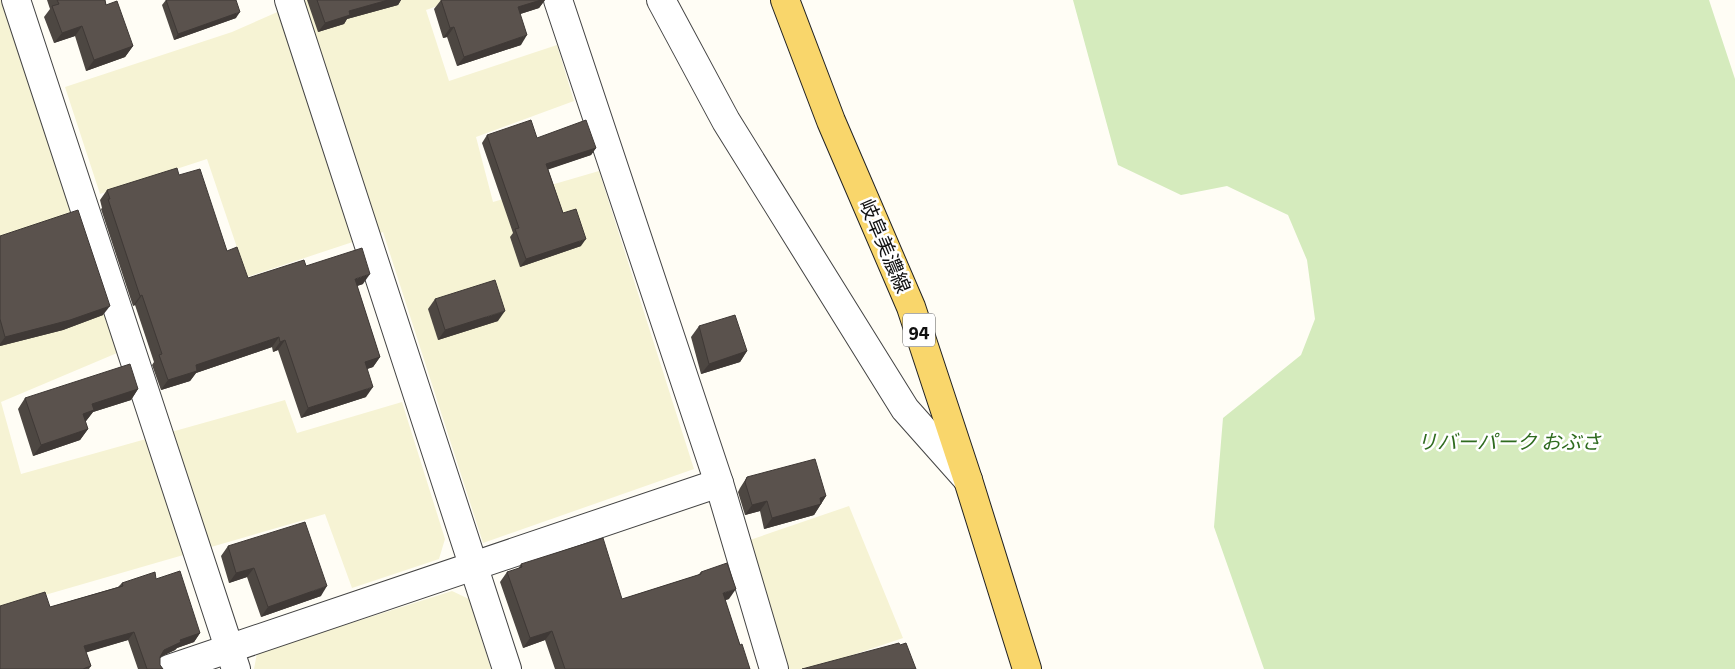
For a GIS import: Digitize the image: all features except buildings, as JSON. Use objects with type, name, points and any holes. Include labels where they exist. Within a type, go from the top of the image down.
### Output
[{"type":"main road","name":"岐阜美濃線","points":[[785,0],[831,121],[911,308],[968,480],[1027,669]]},
{"type":"street","points":[[16,0],[233,659]]},
{"type":"street","points":[[289,0],[507,669]]},
{"type":"street","points":[[558,0],[719,483],[774,669]]},
{"type":"street","points":[[661,0],[726,121],[905,409],[968,480]]},
{"type":"street","points":[[169,669],[233,659],[474,566],[719,483]]},
{"type":"shaded area","points":[[0,0],[3,0],[136,345],[1,402],[21,474],[285,400],[297,433],[402,402],[445,539],[439,559],[352,588],[325,514],[0,608]]},
{"type":"shaded area","points":[[305,0],[455,0],[426,10],[449,81],[557,45],[574,101],[476,137],[493,202],[599,171],[694,469],[483,543],[383,232],[247,277],[207,159],[100,194],[65,87],[232,32]]},
{"type":"shaded area","points":[[849,506],[903,638],[811,669],[788,669],[747,541]]},
{"type":"shaded area","points":[[452,591],[469,599],[491,669],[254,669],[257,653]]},
{"type":"green space","name":"リバーパーク おぶさ","points":[[1073,0],[1709,0],[1735,79],[1735,669],[1264,669],[1214,527],[1223,418],[1301,355],[1315,319],[1307,260],[1288,215],[1227,186],[1181,195],[1118,165]]}]
